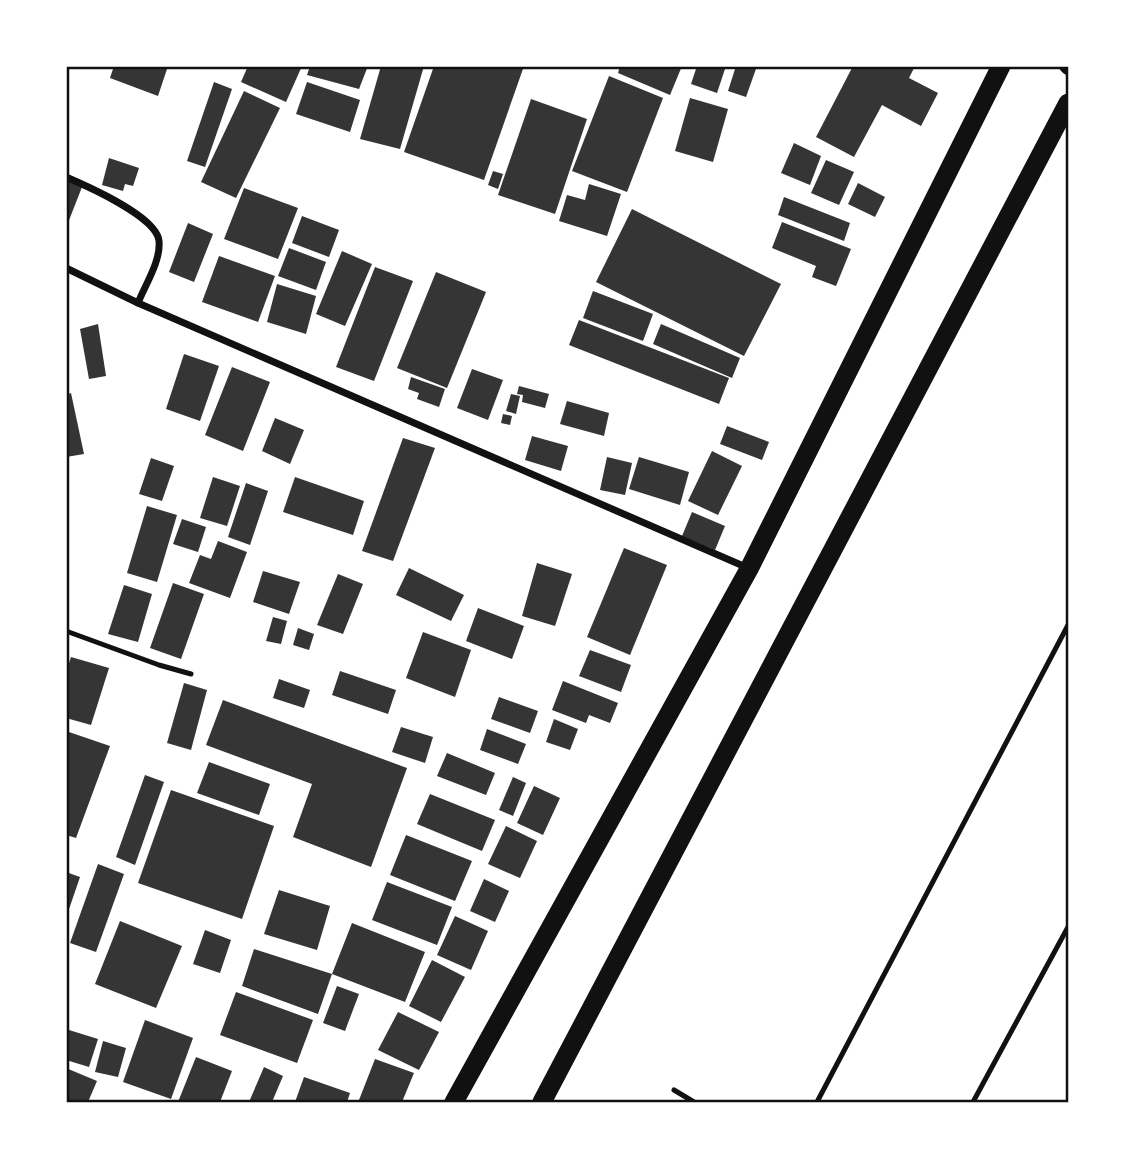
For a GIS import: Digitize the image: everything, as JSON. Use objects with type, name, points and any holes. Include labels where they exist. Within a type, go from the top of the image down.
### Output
[{"type":"highway","points":[[454,1102],[749,569],[1001,66]]},
{"type":"highway","points":[[542,1102],[1069,103]]},
{"type":"street","points":[[66,177],[104,194],[155,229],[159,239],[158,253],[138,303]]},
{"type":"street","points":[[66,268],[138,303],[749,569]]},
{"type":"lane","points":[[817,1102],[1069,625]]},
{"type":"lane","points":[[66,631],[191,674]]},
{"type":"lane","points":[[973,1102],[1069,927]]},
{"type":"lane","points":[[674,1090],[694,1102]]},
{"type":"building","points":[[114,66],[168,66],[158,96],[110,78]]},
{"type":"building","points":[[248,66],[302,66],[286,102],[241,82]]},
{"type":"building","points":[[310,66],[368,66],[359,89],[307,75]]},
{"type":"building","points":[[381,66],[424,66],[400,149],[360,139]]},
{"type":"building","points":[[434,66],[524,66],[484,180],[404,152]]},
{"type":"building","points":[[620,66],[682,66],[670,95],[618,73]]},
{"type":"building","points":[[697,66],[726,66],[717,93],[691,84]]},
{"type":"building","points":[[736,66],[757,66],[746,97],[728,91]]},
{"type":"building","points":[[853,66],[915,66],[909,78],[938,93],[921,126],[882,105],[854,157],[816,137]]},
{"type":"building","points":[[609,76],[663,98],[627,192],[572,171]]},
{"type":"building","points":[[214,82],[232,89],[205,167],[187,161]]},
{"type":"building","points":[[307,82],[360,100],[350,132],[296,114]]},
{"type":"building","points":[[244,91],[280,108],[236,198],[201,182]]},
{"type":"building","points":[[690,98],[728,109],[713,162],[675,151]]},
{"type":"building","points":[[531,99],[587,119],[555,214],[498,195]]},
{"type":"building","points":[[794,143],[821,156],[810,185],[781,173]]},
{"type":"building","points":[[109,158],[139,168],[133,186],[125,184],[123,191],[102,185]]},
{"type":"building","points":[[826,160],[854,172],[839,205],[811,193]]},
{"type":"building","points":[[493,171],[503,174],[498,189],[488,185]]},
{"type":"building","points":[[66,180],[82,187],[66,228]]},
{"type":"building","points":[[858,183],[885,197],[875,217],[848,204]]},
{"type":"building","points":[[589,184],[621,194],[607,236],[559,221],[567,195],[585,200]]},
{"type":"building","points":[[244,188],[298,208],[278,259],[224,239]]},
{"type":"building","points":[[784,197],[850,223],[844,241],[778,215]]},
{"type":"building","points":[[632,209],[781,284],[744,356],[596,282]]},
{"type":"building","points":[[302,216],[339,230],[329,257],[292,243]]},
{"type":"building","points":[[782,222],[851,249],[836,286],[812,277],[816,266],[772,248]]},
{"type":"building","points":[[188,223],[213,234],[194,282],[169,272]]},
{"type":"building","points":[[289,248],[326,262],[316,290],[278,276]]},
{"type":"building","points":[[342,251],[372,264],[345,326],[316,314]]},
{"type":"building","points":[[219,256],[275,276],[258,322],[202,302]]},
{"type":"building","points":[[375,267],[413,281],[374,381],[336,367]]},
{"type":"building","points":[[436,272],[486,292],[447,388],[397,368]]},
{"type":"building","points":[[277,284],[316,296],[306,334],[267,322]]},
{"type":"building","points":[[593,291],[653,314],[643,341],[583,318]]},
{"type":"building","points":[[579,320],[729,378],[719,404],[569,345]]},
{"type":"building","points":[[98,324],[106,376],[89,379],[80,329]]},
{"type":"building","points":[[661,324],[740,358],[732,378],[653,344]]},
{"type":"building","points":[[184,354],[219,366],[200,421],[166,409]]},
{"type":"building","points":[[232,367],[270,382],[243,451],[205,435]]},
{"type":"building","points":[[472,369],[503,380],[488,420],[457,408]]},
{"type":"building","points":[[411,377],[445,389],[439,407],[417,399],[419,393],[408,389]]},
{"type":"building","points":[[519,386],[549,394],[545,408],[522,402],[523,395],[517,394]]},
{"type":"building","points":[[71,393],[84,454],[66,457],[66,395]]},
{"type":"building","points":[[511,394],[520,396],[516,414],[506,411]]},
{"type":"building","points":[[567,401],[609,413],[604,436],[560,424]]},
{"type":"building","points":[[503,414],[512,416],[510,425],[501,423]]},
{"type":"building","points":[[275,418],[304,430],[290,464],[262,451]]},
{"type":"building","points":[[727,426],[769,442],[762,460],[720,444]]},
{"type":"building","points":[[532,436],[568,446],[561,471],[525,460]]},
{"type":"building","points":[[403,438],[435,448],[393,561],[362,551]]},
{"type":"building","points":[[712,451],[742,466],[718,515],[688,501]]},
{"type":"building","points":[[607,457],[632,463],[625,495],[600,490]]},
{"type":"building","points":[[639,457],[689,472],[680,505],[629,489]]},
{"type":"building","points":[[151,458],[174,466],[162,501],[139,494]]},
{"type":"building","points":[[213,477],[240,486],[227,526],[200,518]]},
{"type":"building","points":[[295,477],[364,501],[353,535],[283,512]]},
{"type":"building","points":[[246,483],[268,491],[250,545],[228,537]]},
{"type":"building","points":[[147,506],[177,515],[157,582],[127,573]]},
{"type":"building","points":[[692,512],[725,526],[715,550],[682,536]]},
{"type":"building","points":[[182,519],[206,527],[198,552],[173,544]]},
{"type":"building","points":[[218,541],[247,552],[230,598],[189,583],[200,555],[211,559]]},
{"type":"building","points":[[624,548],[667,565],[630,655],[587,637]]},
{"type":"building","points":[[537,563],[572,574],[555,626],[522,616]]},
{"type":"building","points":[[409,568],[464,595],[451,621],[396,595]]},
{"type":"building","points":[[263,571],[300,582],[289,614],[253,602]]},
{"type":"building","points":[[338,574],[363,584],[343,634],[317,625]]},
{"type":"building","points":[[173,583],[204,594],[181,659],[150,648]]},
{"type":"building","points":[[124,585],[152,594],[138,642],[108,634]]},
{"type":"building","points":[[478,608],[524,626],[512,659],[466,641]]},
{"type":"building","points":[[273,617],[287,621],[281,644],[266,641]]},
{"type":"building","points":[[298,628],[314,634],[309,650],[293,645]]},
{"type":"building","points":[[423,632],[471,650],[455,697],[406,678]]},
{"type":"building","points":[[590,650],[631,665],[621,692],[579,676]]},
{"type":"building","points":[[71,657],[109,668],[91,725],[66,718],[66,672]]},
{"type":"building","points":[[340,671],[396,690],[388,714],[332,695]]},
{"type":"building","points":[[279,679],[310,690],[304,708],[273,698]]},
{"type":"building","points":[[563,681],[618,703],[610,723],[589,715],[586,723],[552,710]]},
{"type":"building","points":[[184,683],[207,690],[191,750],[167,743]]},
{"type":"building","points":[[499,697],[538,711],[530,733],[491,719]]},
{"type":"building","points":[[223,700],[407,768],[371,867],[293,837],[312,784],[206,745]]},
{"type":"building","points":[[554,719],[578,729],[570,750],[546,742]]},
{"type":"building","points":[[401,727],[433,737],[425,763],[392,752]]},
{"type":"building","points":[[487,729],[526,744],[518,764],[480,750]]},
{"type":"building","points":[[66,731],[110,746],[76,838],[66,835]]},
{"type":"building","points":[[447,753],[495,773],[486,795],[437,776]]},
{"type":"building","points":[[209,762],[270,784],[259,815],[197,793]]},
{"type":"building","points":[[145,775],[164,782],[135,865],[116,857]]},
{"type":"building","points":[[513,777],[526,783],[513,816],[499,810]]},
{"type":"building","points":[[534,786],[560,798],[543,835],[517,823]]},
{"type":"building","points":[[171,790],[274,826],[242,919],[138,883]]},
{"type":"building","points":[[430,794],[495,820],[482,851],[417,824]]},
{"type":"building","points":[[506,826],[537,841],[520,878],[488,864]]},
{"type":"building","points":[[406,835],[472,861],[455,901],[390,875]]},
{"type":"building","points":[[98,864],[124,874],[96,952],[70,943]]},
{"type":"building","points":[[66,872],[80,877],[67,915],[66,915]]},
{"type":"building","points":[[484,879],[509,891],[495,922],[470,911]]},
{"type":"building","points":[[387,882],[452,907],[437,945],[372,920]]},
{"type":"building","points":[[279,890],[330,906],[317,950],[264,934]]},
{"type":"building","points":[[455,916],[488,931],[471,970],[437,955]]},
{"type":"building","points":[[120,921],[182,946],[156,1008],[95,984]]},
{"type":"building","points":[[352,923],[425,952],[405,1002],[332,974]]},
{"type":"building","points":[[205,930],[231,940],[220,973],[193,964]]},
{"type":"building","points":[[254,949],[332,974],[318,1014],[242,986]]},
{"type":"building","points":[[432,960],[465,977],[441,1022],[409,1006]]},
{"type":"building","points":[[337,986],[359,994],[345,1031],[323,1023]]},
{"type":"building","points":[[236,992],[313,1020],[297,1063],[220,1035]]},
{"type":"building","points":[[398,1012],[439,1032],[419,1070],[378,1050]]},
{"type":"building","points":[[145,1020],[193,1038],[171,1099],[123,1082]]},
{"type":"building","points":[[69,1030],[98,1039],[89,1067],[66,1060],[66,1037]]},
{"type":"building","points":[[103,1041],[126,1048],[118,1077],[95,1072]]},
{"type":"building","points":[[196,1057],[232,1071],[220,1102],[178,1102]]},
{"type":"building","points":[[375,1059],[414,1073],[402,1102],[359,1100]]},
{"type":"building","points":[[264,1067],[283,1076],[272,1102],[249,1102]]},
{"type":"building","points":[[66,1068],[97,1081],[88,1102],[66,1102]]},
{"type":"building","points":[[304,1077],[350,1093],[347,1102],[295,1102]]}]
